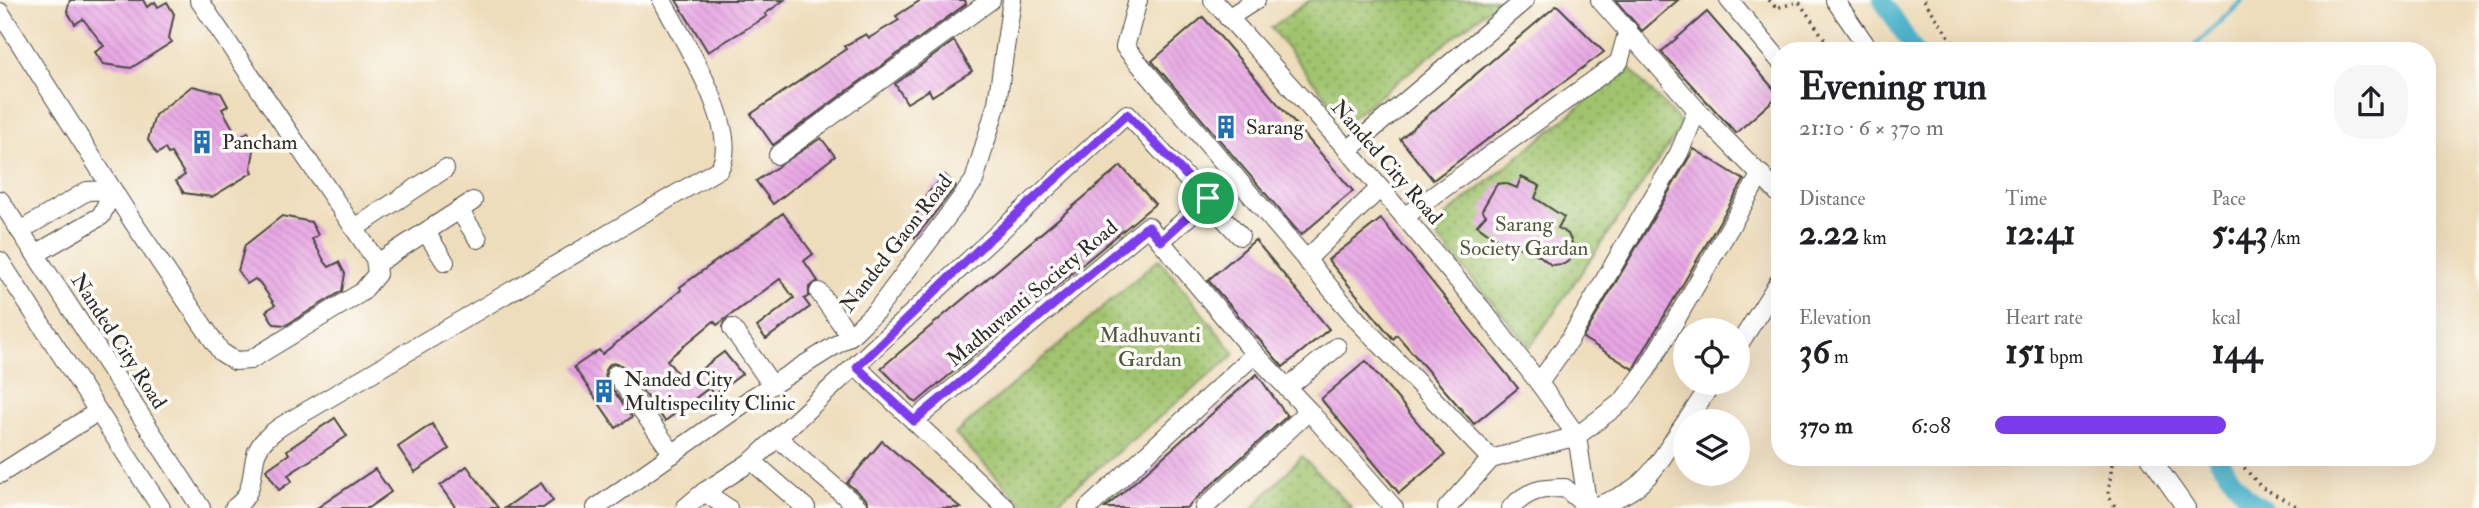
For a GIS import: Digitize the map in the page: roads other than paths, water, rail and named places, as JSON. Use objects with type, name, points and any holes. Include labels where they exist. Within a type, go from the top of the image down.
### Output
[{"type":"street","points":[[0,12],[220,352],[235,361],[250,360],[362,292],[377,274],[376,264],[355,228],[199,0]]},
{"type":"street","points":[[234,508],[242,503],[253,482],[255,456],[267,436],[719,169],[725,161],[723,127],[713,99],[662,0]]},
{"type":"street","points":[[778,155],[992,0]]},
{"type":"street","name":"Nanded Gaon Road","points":[[596,508],[772,385],[850,336],[877,310],[974,181],[997,103],[1012,0]]},
{"type":"street","points":[[1138,0],[1125,47],[1360,323],[1491,459]]},
{"type":"street","name":"Nanded City Road","points":[[1213,0],[1348,150],[1539,383],[1577,436],[1589,508]]},
{"type":"street","points":[[1228,18],[1256,0]]},
{"type":"street","points":[[1348,150],[1525,0]]},
{"type":"street","points":[[1600,0],[1697,110],[1771,186]]},
{"type":"street","points":[[1729,0],[1771,50]]},
{"type":"street","points":[[1835,0],[1864,42]]},
{"type":"street","points":[[1404,217],[1619,62],[1628,30]]},
{"type":"street","points":[[1539,383],[1570,340],[1679,153],[1697,110]]},
{"type":"street","points":[[685,508],[704,492],[752,461],[778,438],[1127,114],[1208,198],[1240,236]]},
{"type":"street","points":[[355,228],[445,170]]},
{"type":"street","points":[[1447,508],[1491,459],[1577,436],[1623,401],[1647,369],[1760,174]]},
{"type":"street","points":[[1235,176],[1161,241],[1255,354],[1394,508]]},
{"type":"street","points":[[1306,260],[1380,188]]},
{"type":"street","points":[[20,231],[87,191],[113,190]]},
{"type":"street","points":[[36,254],[101,216],[113,190]]},
{"type":"street","name":"Nanded City Road","points":[[0,200],[201,508]]},
{"type":"street","points":[[376,264],[466,206],[478,239]]},
{"type":"street","name":"Madhuvanti Society Road","points":[[914,421],[1148,226],[1161,241]]},
{"type":"street","points":[[426,232],[445,262]]},
{"type":"street","points":[[0,261],[162,508]]},
{"type":"street","points":[[820,292],[850,336]]},
{"type":"street","points":[[1750,327],[1771,294]]},
{"type":"street","points":[[732,328],[772,385]]},
{"type":"street","points":[[1287,388],[1337,346]]},
{"type":"street","points":[[1088,508],[1255,354]]},
{"type":"street","points":[[857,367],[1006,508]]},
{"type":"street","points":[[616,374],[673,454]]},
{"type":"street","points":[[1204,508],[1309,411]]},
{"type":"street","points":[[0,474],[97,412]]},
{"type":"street","points":[[778,438],[859,508]]},
{"type":"street","points":[[1511,508],[1524,494],[1536,489],[1565,488],[1589,508],[1623,498],[1638,488],[1673,440]]},
{"type":"street","points":[[752,461],[806,508]]},
{"type":"street","points":[[2156,466],[2186,508]]},
{"type":"street","points":[[704,492],[728,508]]},
{"type":"waterway","points":[[1882,0],[1909,42]]},
{"type":"waterway","points":[[2199,42],[2243,0]]},
{"type":"waterway","points":[[2223,466],[2246,496],[2264,508]]},
{"type":"place","name":"Sarang","points":[[1226,127]]},
{"type":"place","name":"Pancham","points":[[202,142]]},
{"type":"place","name":"Nanded City Multispecility Clinic","points":[[604,391]]},
{"type":"park label","name":"Sarang Society Gardan","points":[[1524,236]]},
{"type":"park label","name":"Madhuvanti Gardan","points":[[1150,347]]}]
